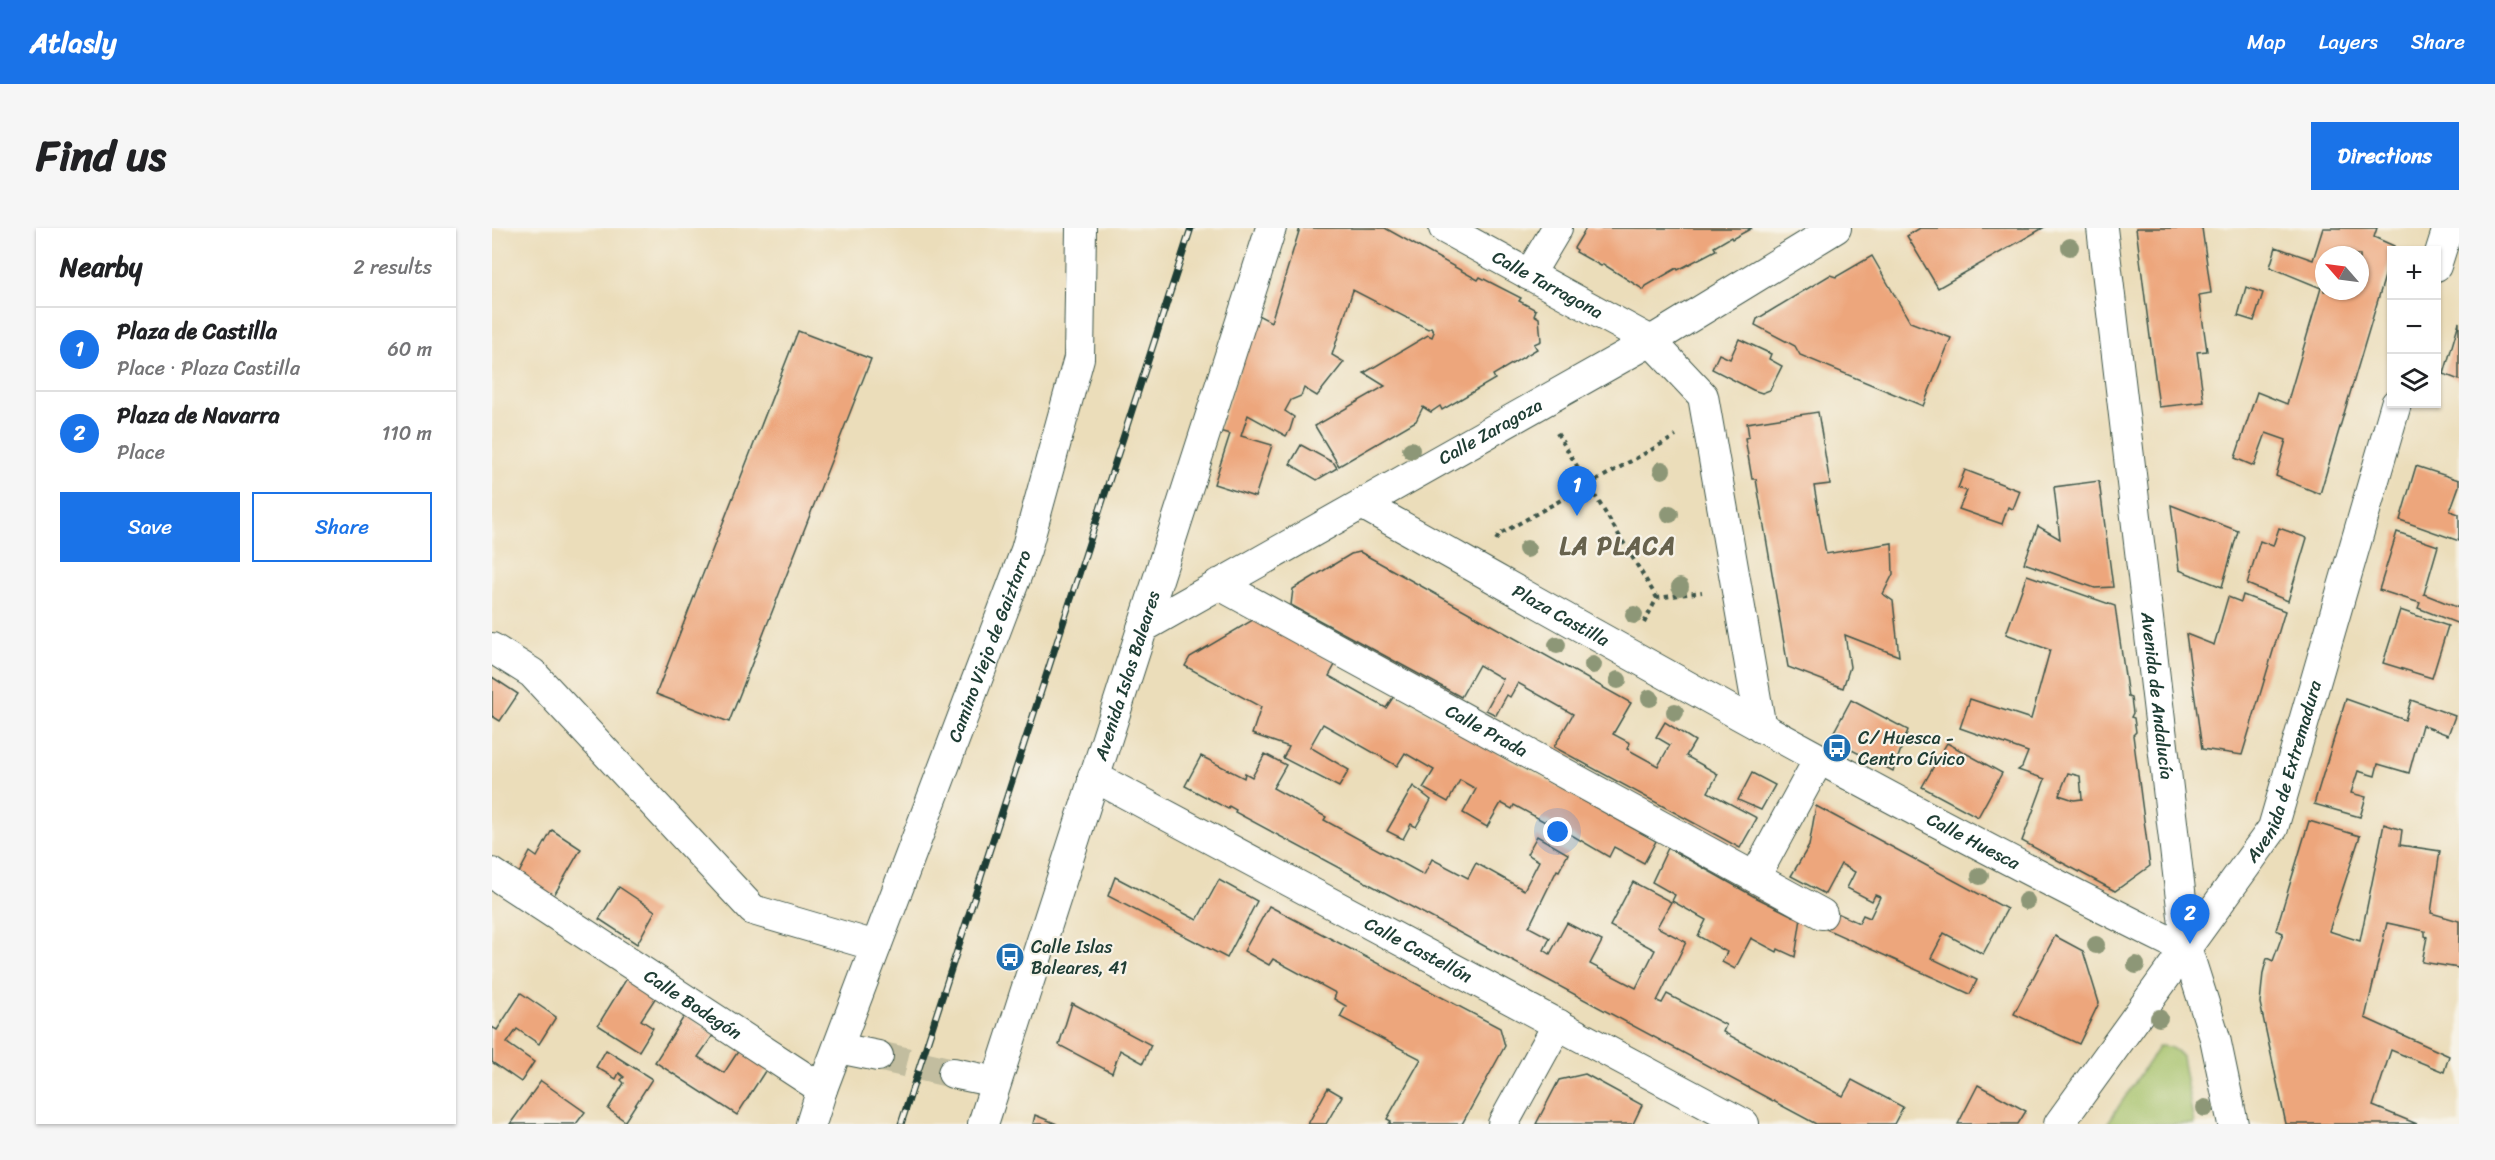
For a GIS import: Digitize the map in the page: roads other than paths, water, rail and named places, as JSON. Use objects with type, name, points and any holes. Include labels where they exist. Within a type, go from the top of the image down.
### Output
[{"type":"street","name":"Camino Viejo de Gaiztarro","points":[[838,1048],[1026,550],[1079,358],[1081,228]]},
{"type":"street","name":"Avenida Islas Baleares","points":[[983,1124],[1271,228]]},
{"type":"street","name":"Calle Tarragona","points":[[1444,228],[1650,341],[1703,396],[1761,728]]},
{"type":"street","points":[[1529,275],[1557,228]]},
{"type":"street","name":"Calle Zaragoza","points":[[1142,628],[1650,341],[1836,228]]},
{"type":"street","name":"Avenida de Andalucía","points":[[2102,228],[2187,950]]},
{"type":"street","points":[[2441,250],[2448,228]]},
{"type":"street","name":"Avenida de Extremadura","points":[[2187,950],[2273,828],[2395,408]]},
{"type":"street","name":"Plaza Castilla","points":[[1362,504],[1761,728]]},
{"type":"street","name":"Calle Prada","points":[[1218,584],[1822,914]]},
{"type":"street","points":[[492,648],[532,673],[753,910],[876,946]]},
{"type":"street","name":"Calle Huesca","points":[[1761,728],[2087,901],[2187,950]]},
{"type":"street","points":[[1755,877],[1819,759]]},
{"type":"street","name":"Calle Castellón","points":[[1093,776],[1744,1124]]},
{"type":"street","name":"Calle Bodegón","points":[[492,873],[822,1089]]},
{"type":"street","points":[[2059,1124],[2187,950]]},
{"type":"street","points":[[2187,950],[2215,1038],[2233,1124]]},
{"type":"street","points":[[1503,1124],[1558,1024]]},
{"type":"street","points":[[811,1124],[838,1048],[878,1056]]},
{"type":"street","points":[[953,1073],[996,1082]]},
{"type":"tunnel","points":[[878,1056],[953,1073]]},
{"type":"railway","points":[[901,1124],[1191,228]]},
{"type":"place","name":"Plaza de Castilla","points":[[1577,516]]},
{"type":"place","name":"C/ Huesca - Centro Cívico","points":[[1837,748]]},
{"type":"place","name":"Plaza de Navarra","points":[[2190,944]]},
{"type":"place","name":"Calle Islas Baleares, 41","points":[[1010,957]]},
{"type":"district","name":"LA PLACA","points":[[1618,546]]}]
